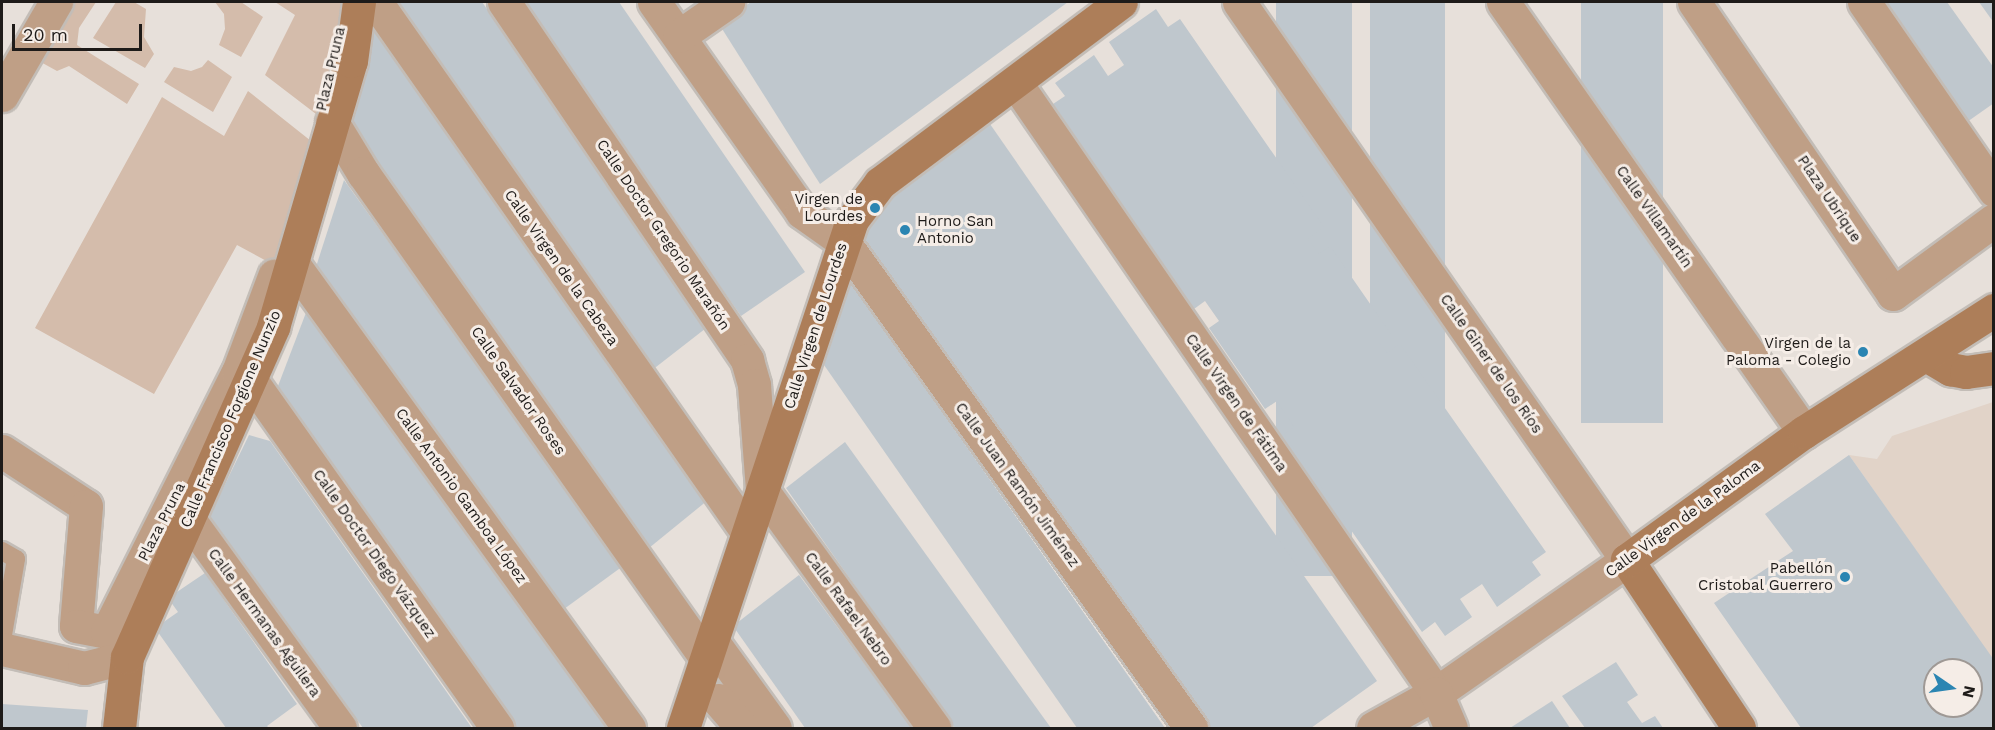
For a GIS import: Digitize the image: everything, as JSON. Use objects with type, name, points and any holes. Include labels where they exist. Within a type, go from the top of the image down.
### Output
[{"type":"street","points":[[2,58],[36,2]]},
{"type":"street","points":[[2,95],[56,2]]},
{"type":"street","name":"Plaza Pruna","points":[[2,451],[86,506],[76,626],[107,632],[238,372],[276,272],[337,56],[346,2]]},
{"type":"street","name":"Calle Francisco Forgione Nunzio","points":[[119,729],[127,657],[250,379],[293,264],[351,61],[359,2]]},
{"type":"street","name":"Calle Virgen de la Cabeza","points":[[376,2],[647,392],[748,532]]},
{"type":"street","name":"Calle Doctor Gregorio Marañón","points":[[504,2],[747,360],[754,385],[762,490]]},
{"type":"street","name":"Calle Juan Ramón Jiménez","points":[[654,2],[802,212],[843,242],[1191,729]]},
{"type":"street","points":[[679,36],[729,2]]},
{"type":"street","name":"Calle Virgen de Lourdes","points":[[683,729],[843,242],[865,199],[880,183],[1121,2]]},
{"type":"street","name":"Calle Giner de los Ríos","points":[[1239,2],[1627,560],[1739,729]]},
{"type":"street","name":"Calle Villamartín","points":[[1503,2],[1804,432]]},
{"type":"street","name":"Plaza Ubrique","points":[[1694,2],[1893,294],[1994,220]]},
{"type":"street","points":[[1864,2],[1994,190]]},
{"type":"street","name":"Calle Virgen de Fátima","points":[[1015,82],[1436,693],[1451,729]]},
{"type":"street","name":"Calle Salvador Roses","points":[[332,123],[363,173],[709,650],[775,729]]},
{"type":"street","name":"Calle Antonio Gamboa López","points":[[293,264],[629,729]]},
{"type":"street","name":"Calle Virgen de la Paloma","points":[[1373,729],[1436,693],[1627,560],[1804,432],[1928,356],[1994,310]]},
{"type":"street","points":[[1928,356],[1950,369],[1966,372],[1994,368]]},
{"type":"street","name":"Calle Doctor Diego Vázquez","points":[[250,379],[497,729]]},
{"type":"street","name":"Calle Rafael Nebro","points":[[762,490],[934,729]]},
{"type":"street","name":"Calle Hermanas Aguilera","points":[[188,518],[340,729]]},
{"type":"street","points":[[2,649],[84,668],[127,657]]},
{"type":"street","points":[[709,729],[718,700],[742,729]]},
{"type":"lane","points":[[2,551],[16,559],[2,641]]},
{"type":"shaded area","points":[[61,2],[96,2],[79,28],[77,45],[139,84],[127,104],[69,66],[57,71],[28,55]]},
{"type":"shaded area","points":[[116,2],[134,2],[146,9],[144,37],[154,54],[145,68],[93,38]]},
{"type":"shaded area","points":[[215,2],[241,2],[263,17],[241,57],[219,45],[225,29],[224,14]]},
{"type":"shaded area","points":[[275,2],[343,2],[334,55],[316,114],[265,75],[295,15]]},
{"type":"shaded area","points":[[208,60],[232,77],[213,112],[164,82],[174,67],[191,71],[202,67]]},
{"type":"shaded area","points":[[248,91],[311,141],[274,265],[237,245],[154,394],[35,328],[162,97],[224,136]]},
{"type":"shaded area","points":[[1993,402],[1993,660],[1849,455],[1877,459],[1892,436]]},
{"type":"building","points":[[389,2],[482,2],[710,325],[647,374]]},
{"type":"building","points":[[519,2],[619,2],[805,272],[741,316]]},
{"type":"building","points":[[751,2],[1068,2],[820,184],[719,24]]},
{"type":"building","points":[[1276,2],[1352,2],[1352,576],[1276,576]]},
{"type":"building","points":[[1370,2],[1445,2],[1445,524],[1370,524]]},
{"type":"building","points":[[1581,2],[1663,2],[1663,423],[1581,423]]},
{"type":"building","points":[[1884,2],[1947,2],[1994,68],[1994,103],[1967,122]]},
{"type":"building","points":[[1979,2],[1994,2],[1994,23]]},
{"type":"building","points":[[1156,9],[1168,27],[1180,19],[1324,227],[1308,239],[1319,254],[1330,246],[1391,334],[1379,342],[1387,353],[1400,344],[1546,552],[1532,562],[1541,575],[1497,607],[1482,584],[1460,599],[1472,617],[1445,636],[1435,622],[1422,632],[1284,434],[1294,427],[1277,401],[1265,409],[1209,328],[1219,321],[1205,301],[1194,309],[1053,104],[1065,96],[1055,83],[1094,55],[1108,76],[1124,65],[1109,42]]},
{"type":"building","points":[[376,25],[708,500],[649,548],[350,129]]},
{"type":"building","points":[[990,124],[1377,681],[1311,728],[1211,728],[862,237],[905,183]]},
{"type":"building","points":[[344,180],[623,566],[564,609],[314,273]]},
{"type":"building","points":[[847,277],[1165,728],[1077,728],[824,365]]},
{"type":"building","points":[[307,310],[607,728],[516,728],[278,386]]},
{"type":"building","points":[[249,435],[270,441],[472,728],[363,728],[209,517]]},
{"type":"building","points":[[845,442],[1051,728],[955,728],[786,488]]},
{"type":"building","name":"Pabellón Cristobal Guerrero","points":[[1849,455],[1994,660],[1994,728],[1801,728],[1714,603],[1793,551],[1765,514]]},
{"type":"building","points":[[205,573],[297,704],[267,726],[269,728],[226,728],[155,628],[178,612],[168,598]]},
{"type":"building","points":[[799,575],[912,728],[805,728],[733,626]]},
{"type":"building","points":[[1616,662],[1638,695],[1627,702],[1642,723],[1655,716],[1663,728],[1585,728],[1562,696]]},
{"type":"building","points":[[1552,701],[1570,728],[1510,728]]},
{"type":"building","points":[[2,704],[88,710],[86,728],[2,728]]},
{"type":"place","name":"Virgen de Lourdes","points":[[875,208]]},
{"type":"place","name":"Horno San Antonio","points":[[905,230]]},
{"type":"place","name":"Virgen de la Paloma - Colegio","points":[[1863,352]]},
{"type":"place","name":"Pabellón Cristobal Guerrero","points":[[1845,577]]}]
